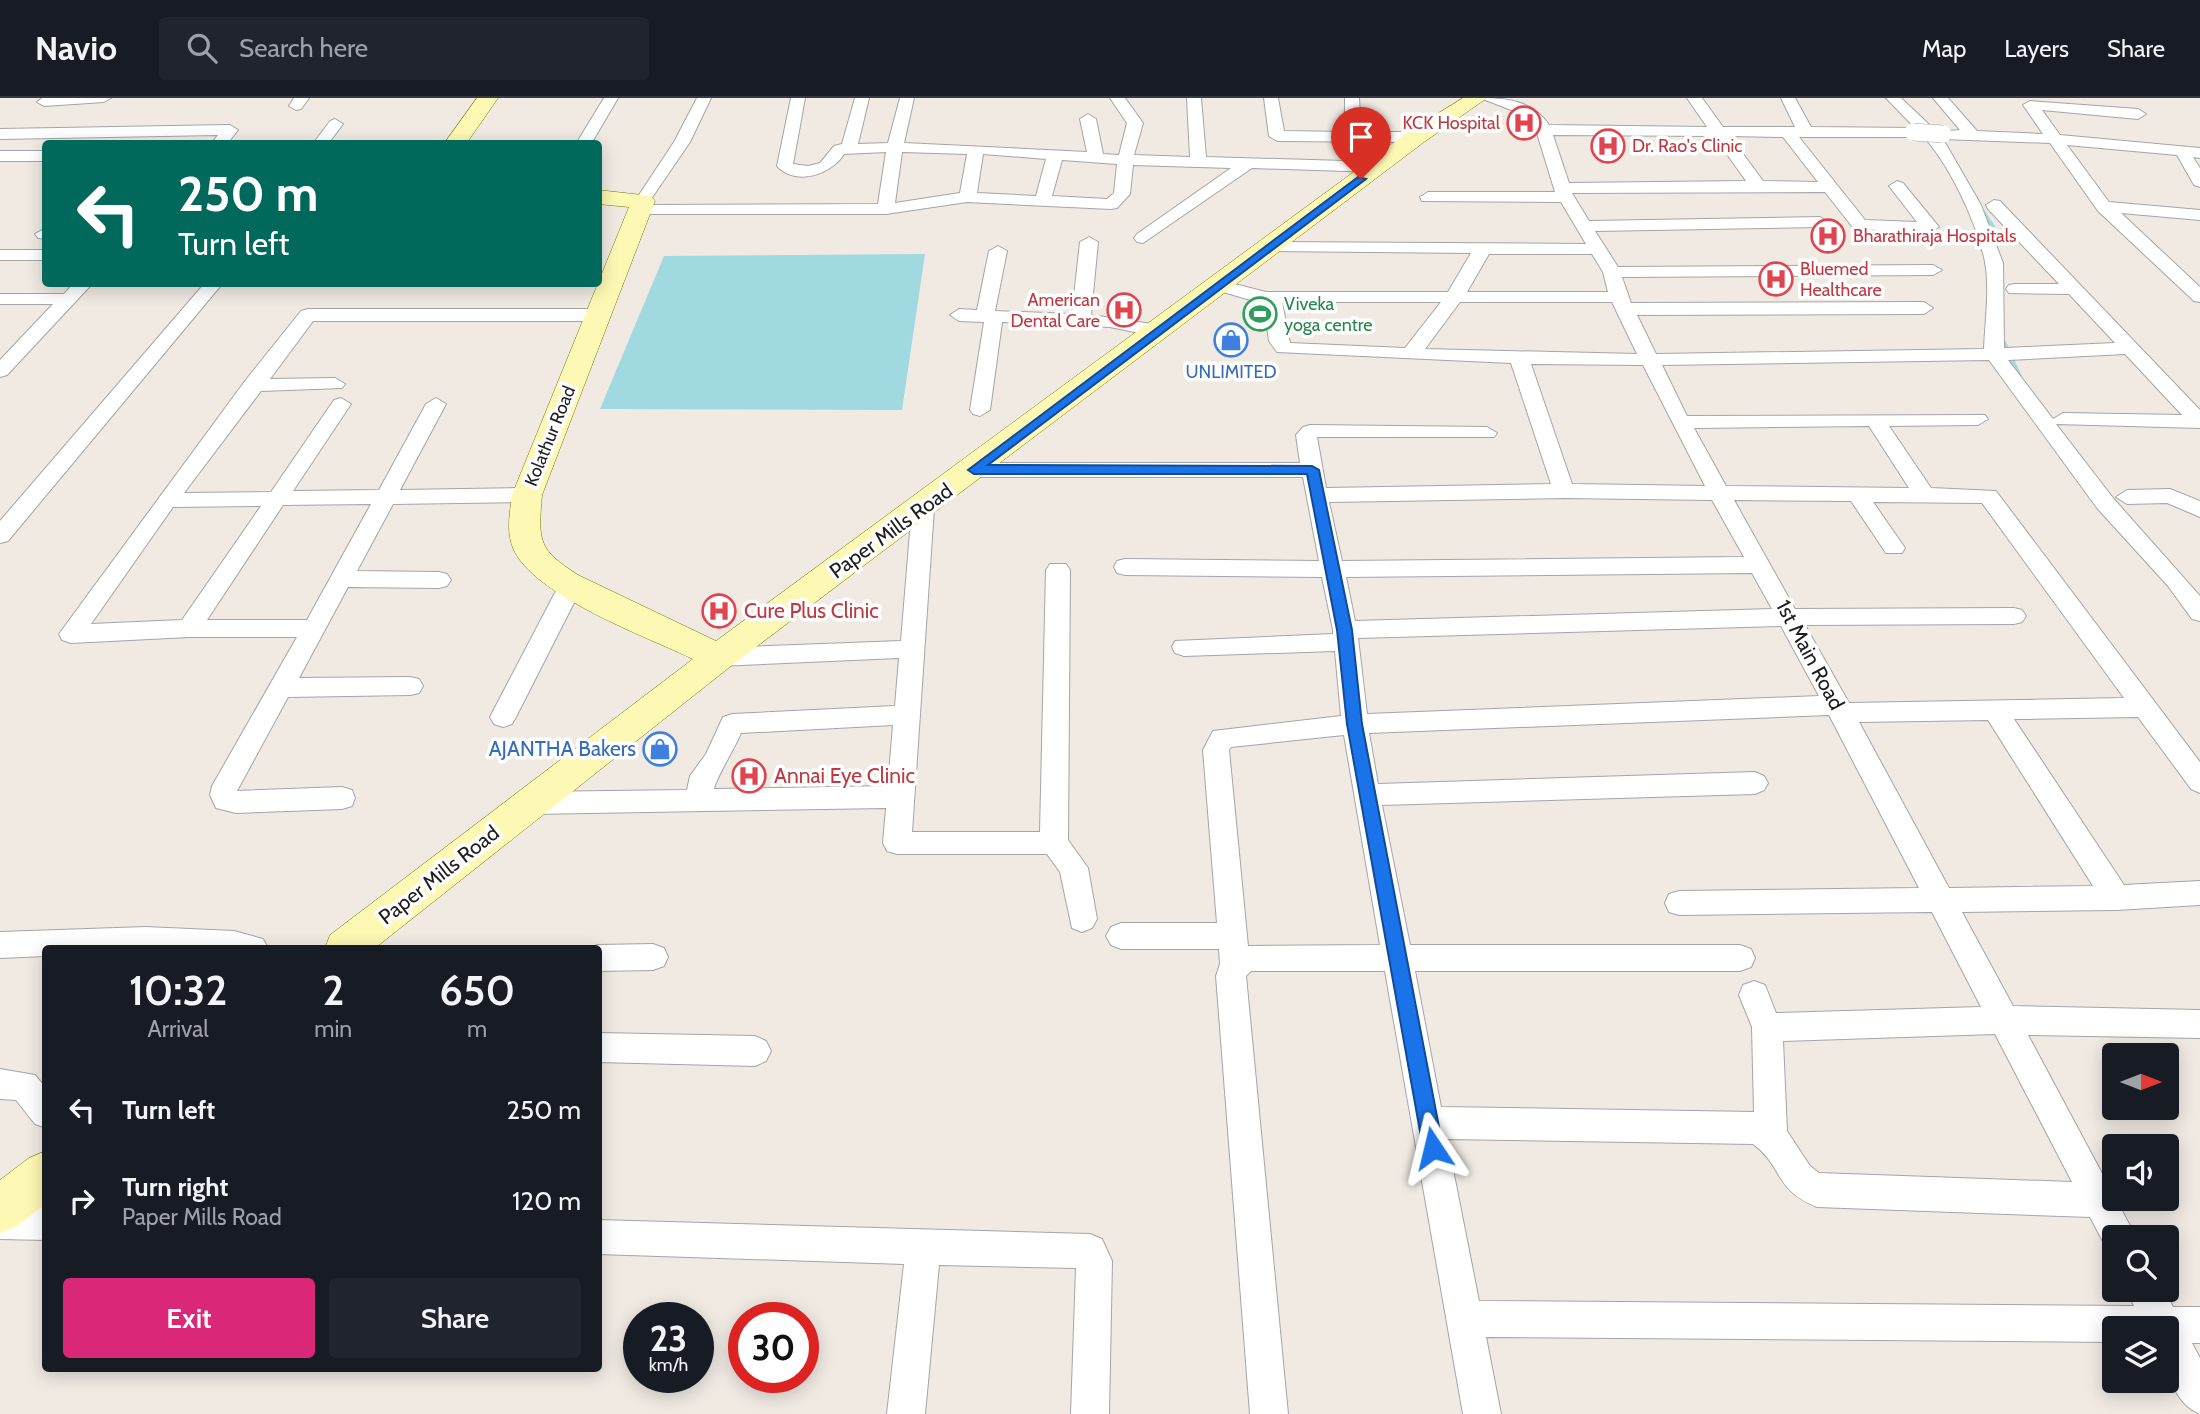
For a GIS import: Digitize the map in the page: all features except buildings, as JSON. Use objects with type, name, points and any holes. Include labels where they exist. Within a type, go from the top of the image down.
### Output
[{"type":"main road","points":[[458,140],[488,98]]},
{"type":"main road","name":"Paper Mills Road","points":[[349,945],[719,657],[974,470],[1416,137],[1477,98]]},
{"type":"main road","points":[[602,198],[641,206]]},
{"type":"main road","name":"Kolathur Road","points":[[641,206],[527,495],[524,535],[534,558],[570,584],[719,657]]},
{"type":"main road","points":[[0,1209],[42,1177]]},
{"type":"street","points":[[4,134],[39,107],[104,98]]},
{"type":"street","points":[[585,140],[611,98]]},
{"type":"street","points":[[641,206],[682,142],[704,98]]},
{"type":"street","points":[[798,98],[785,166],[794,170],[827,167],[840,149],[849,147],[975,149],[1125,160],[1377,167]]},
{"type":"street","points":[[849,147],[862,98]]},
{"type":"street","points":[[886,209],[895,147],[907,98]]},
{"type":"street","points":[[641,206],[886,209],[967,197],[1111,204],[1122,194],[1125,160],[1135,122],[1117,98]]},
{"type":"street","points":[[1194,98],[1198,162]]},
{"type":"street","points":[[1271,98],[1277,136],[1416,137]]},
{"type":"street","points":[[1352,98],[1353,137]]},
{"type":"street","points":[[1487,98],[1533,113],[1544,130],[1806,132],[1914,127],[1943,134],[2054,139],[2200,153]]},
{"type":"street","points":[[1694,98],[1715,131],[1758,187]]},
{"type":"street","points":[[1788,98],[1806,132]]},
{"type":"street","points":[[1893,98],[1914,127],[1942,146],[1959,174],[1991,256],[1994,321],[2003,354],[2023,392],[2052,422],[2105,503],[2176,580],[2200,613]]},
{"type":"street","points":[[1940,98],[1973,136]]},
{"type":"street","points":[[2138,114],[2030,105],[2104,206],[2200,297]]},
{"type":"street","points":[[1088,119],[1096,158]]},
{"type":"street","points":[[323,140],[335,124]]},
{"type":"street","points":[[4,134],[230,130],[221,140]]},
{"type":"street","name":"1st Main Road","points":[[1544,130],[1564,192],[1612,272],[1622,303],[1680,422],[1790,617],[1938,901],[2113,1225]]},
{"type":"street","points":[[1787,132],[1860,225],[1930,227],[1897,186]]},
{"type":"street","points":[[967,197],[973,179],[975,149]]},
{"type":"street","points":[[2182,151],[2200,183]]},
{"type":"street","points":[[1043,201],[1055,155]]},
{"type":"street","points":[[0,156],[42,156]]},
{"type":"street","points":[[1143,238],[1250,162]]},
{"type":"street","points":[[1428,197],[1829,187]]},
{"type":"street","points":[[1994,205],[2199,421]]},
{"type":"street","points":[[2104,206],[2200,215]]},
{"type":"street","points":[[1585,226],[1820,222]]},
{"type":"street","points":[[1081,320],[1089,242]]},
{"type":"street","points":[[1268,247],[1600,249]]},
{"type":"street","points":[[1410,355],[1453,299],[1482,250]]},
{"type":"street","points":[[980,410],[998,251]]},
{"type":"street","points":[[0,256],[42,255]]},
{"type":"street","points":[[1612,272],[1933,270]]},
{"type":"street","points":[[1219,285],[1266,297],[1924,308]]},
{"type":"street","points":[[0,371],[80,287]]},
{"type":"street","points":[[0,536],[210,287]]},
{"type":"street","points":[[2015,289],[2074,289]]},
{"type":"street","points":[[1266,297],[1273,301],[1279,341],[1284,348],[1410,355],[1650,362],[2003,354],[2130,348]]},
{"type":"street","points":[[0,299],[68,299]]},
{"type":"street","points":[[314,629],[188,628],[71,634],[251,386],[308,315],[598,315]]},
{"type":"street","points":[[959,315],[1132,324],[1159,331]]},
{"type":"street","points":[[1519,358],[1564,491]]},
{"type":"street","points":[[188,628],[277,499],[338,394],[251,386]]},
{"type":"street","points":[[342,798],[226,800],[223,794],[436,404]]},
{"type":"street","points":[[1680,422],[1978,419]]},
{"type":"street","points":[[1875,420],[1924,494]]},
{"type":"street","points":[[2052,422],[2199,421]]},
{"type":"street","points":[[1482,1414],[1367,796],[1345,636],[1306,435],[1310,431],[1488,433]]},
{"type":"street","points":[[974,470],[1564,491],[1859,497],[1979,494],[1995,502],[2200,782]]},
{"type":"street","points":[[167,500],[527,495]]},
{"type":"street","points":[[2127,496],[2170,496],[2200,510]]},
{"type":"street","points":[[1859,497],[1894,548]]},
{"type":"street","points":[[923,508],[897,843],[1054,843]]},
{"type":"street","points":[[1125,567],[1332,569],[1761,565]]},
{"type":"street","points":[[1058,570],[1054,843],[1074,867],[1082,919]]},
{"type":"street","points":[[341,579],[439,580]]},
{"type":"street","points":[[503,717],[570,584]]},
{"type":"street","points":[[1184,647],[1345,636],[1790,617],[2014,616]]},
{"type":"street","points":[[719,657],[912,649]]},
{"type":"street","points":[[281,688],[410,687]]},
{"type":"street","points":[[1269,1414],[1231,976],[1234,950],[1216,750],[1222,738],[1355,724],[1839,709],[2145,707]]},
{"type":"street","points":[[1996,710],[2116,898]]},
{"type":"street","points":[[699,801],[703,776],[717,760],[732,724],[907,715]]},
{"type":"street","points":[[1367,796],[1755,783]]},
{"type":"street","points":[[531,803],[901,797]]},
{"type":"street","points":[[1679,903],[2116,898],[2200,894]]},
{"type":"street","points":[[1121,936],[1234,950],[1250,958],[1740,958]]},
{"type":"street","points":[[0,945],[146,940],[239,945]]},
{"type":"street","points":[[602,958],[653,957]]},
{"type":"street","points":[[1754,995],[1767,1027],[1771,1134]]},
{"type":"street","points":[[1767,1027],[2002,1020],[2200,1024]]},
{"type":"street","points":[[602,1047],[755,1051]]},
{"type":"street","points":[[0,1084],[24,1086],[42,1108]]},
{"type":"street","points":[[1428,1124],[1757,1128],[1771,1134],[1779,1143],[1795,1177],[1803,1186],[1817,1191],[2100,1200]]},
{"type":"street","points":[[0,1222],[42,1223]]},
{"type":"street","points":[[602,1237],[1090,1251],[1094,1261],[1090,1414]]},
{"type":"street","points":[[906,1414],[923,1247]]},
{"type":"street","points":[[1464,1319],[2102,1327]]},
{"type":"street","points":[[2179,1327],[2200,1325]]},
{"type":"street","points":[[2179,1355],[2200,1395]]},
{"type":"water","points":[[925,254],[902,410],[600,409],[664,256]]},
{"type":"waterway","points":[[1980,208],[1993,227],[1992,244]]},
{"type":"waterway","points":[[2001,337],[2021,380]]},
{"type":"place","name":"KCK Hospital","points":[[1524,123]]},
{"type":"place","name":"Dr. Rao's Clinic","points":[[1608,146]]},
{"type":"place","name":"Bharathiraja Hospitals","points":[[1828,236]]},
{"type":"place","name":"Bluemed Healthcare","points":[[1776,279]]},
{"type":"place","name":"American Dental Care","points":[[1124,310]]},
{"type":"place","name":"Viveka yoga centre","points":[[1260,314]]},
{"type":"place","name":"UNLIMITED","points":[[1231,340]]},
{"type":"place","name":"Cure Plus Clinic","points":[[719,611]]},
{"type":"place","name":"AJANTHA Bakers","points":[[660,749]]},
{"type":"place","name":"Annai Eye Clinic","points":[[749,776]]},
{"type":"route","points":[[1361,179],[974,470],[1312,470],[1345,630],[1355,724],[1367,796],[1433,1148]]}]
